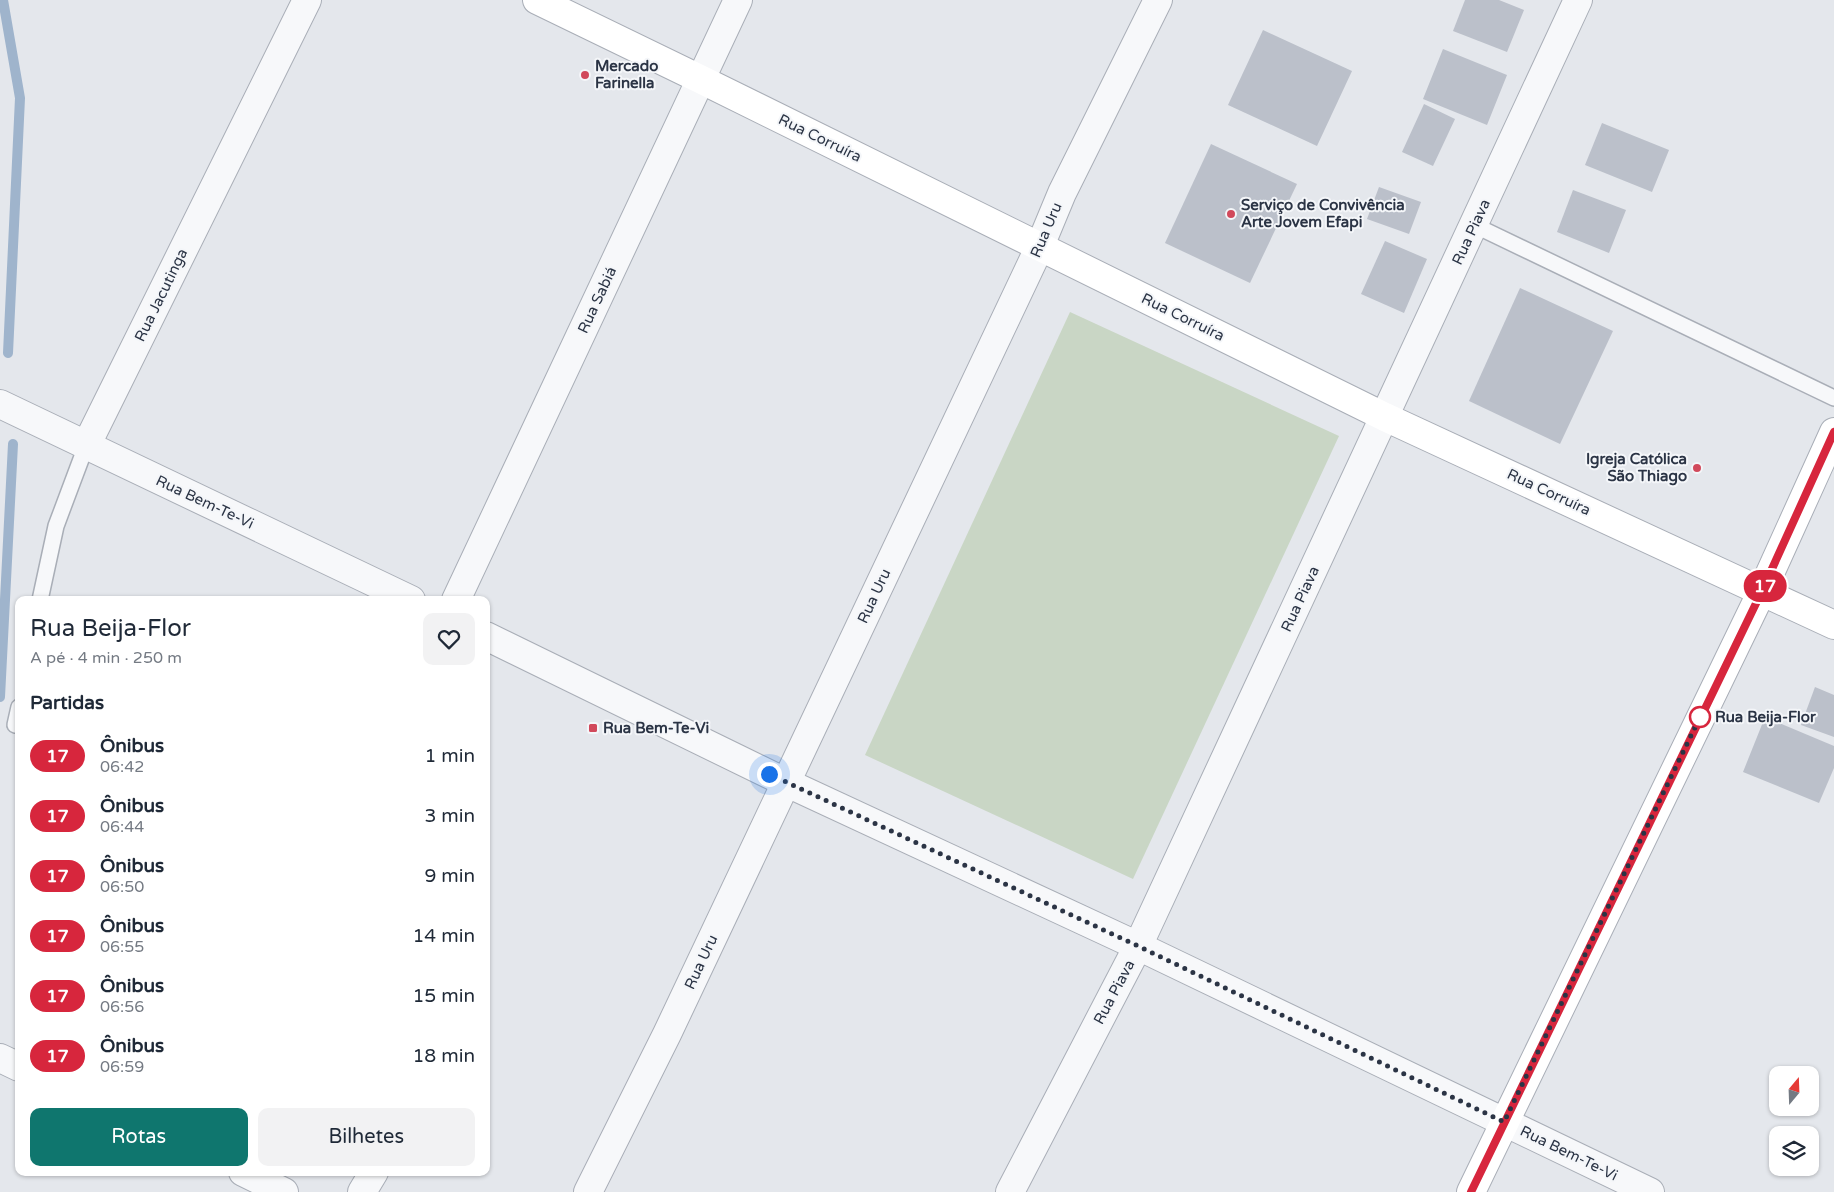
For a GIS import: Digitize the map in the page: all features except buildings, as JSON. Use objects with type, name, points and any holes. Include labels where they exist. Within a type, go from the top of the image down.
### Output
[{"type":"street","name":"Rua Jacutinga","points":[[86,446],[307,0]]},
{"type":"street","name":"Rua Corruíra","points":[[537,0],[700,78],[1385,417],[1834,625]]},
{"type":"street","name":"Rua Sabiá","points":[[458,596],[738,0]]},
{"type":"street","name":"Rua Uru","points":[[588,1192],[667,1034],[1040,246],[1062,193],[1158,0]]},
{"type":"street","name":"Rua Piava","points":[[1010,1192],[1138,946],[1578,0]]},
{"type":"street","name":"Rua Bem-Te-Vi","points":[[0,404],[403,596]]},
{"type":"street","points":[[1471,1192],[1762,591],[1834,432]]},
{"type":"street","name":"Rua Bem-Te-Vi","points":[[490,638],[785,782],[1138,946],[1650,1192]]},
{"type":"street","points":[[0,1058],[15,1065]]},
{"type":"street","points":[[252,1176],[284,1192]]},
{"type":"street","points":[[362,1192],[372,1176]]},
{"type":"lane","points":[[1474,225],[1834,398]]},
{"type":"lane","name":"Rua Jacutinga","points":[[41,596],[56,526],[86,446]]},
{"type":"green space","points":[[1070,312],[1339,436],[1133,879],[865,755]]},
{"type":"waterway","points":[[3,0],[20,98],[8,353]]},
{"type":"waterway","points":[[0,697],[13,444]]},
{"type":"bus line","name":"17","points":[[1471,1192],[1762,591],[1834,432]]},
{"type":"place","name":"Mercado Farinella","points":[[585,75]]},
{"type":"place","name":"Serviço de Convivência Arte Jovem Efapi","points":[[1231,214]]},
{"type":"place","name":"Igreja Católica São Thiago","points":[[1697,468]]},
{"type":"place","name":"Rua Beija-Flor","points":[[1700,717]]},
{"type":"place","name":"Rua Bem-Te-Vi","points":[[593,728]]},
{"type":"route","points":[[769,774],[1138,946],[1504,1122],[1700,717]]}]
